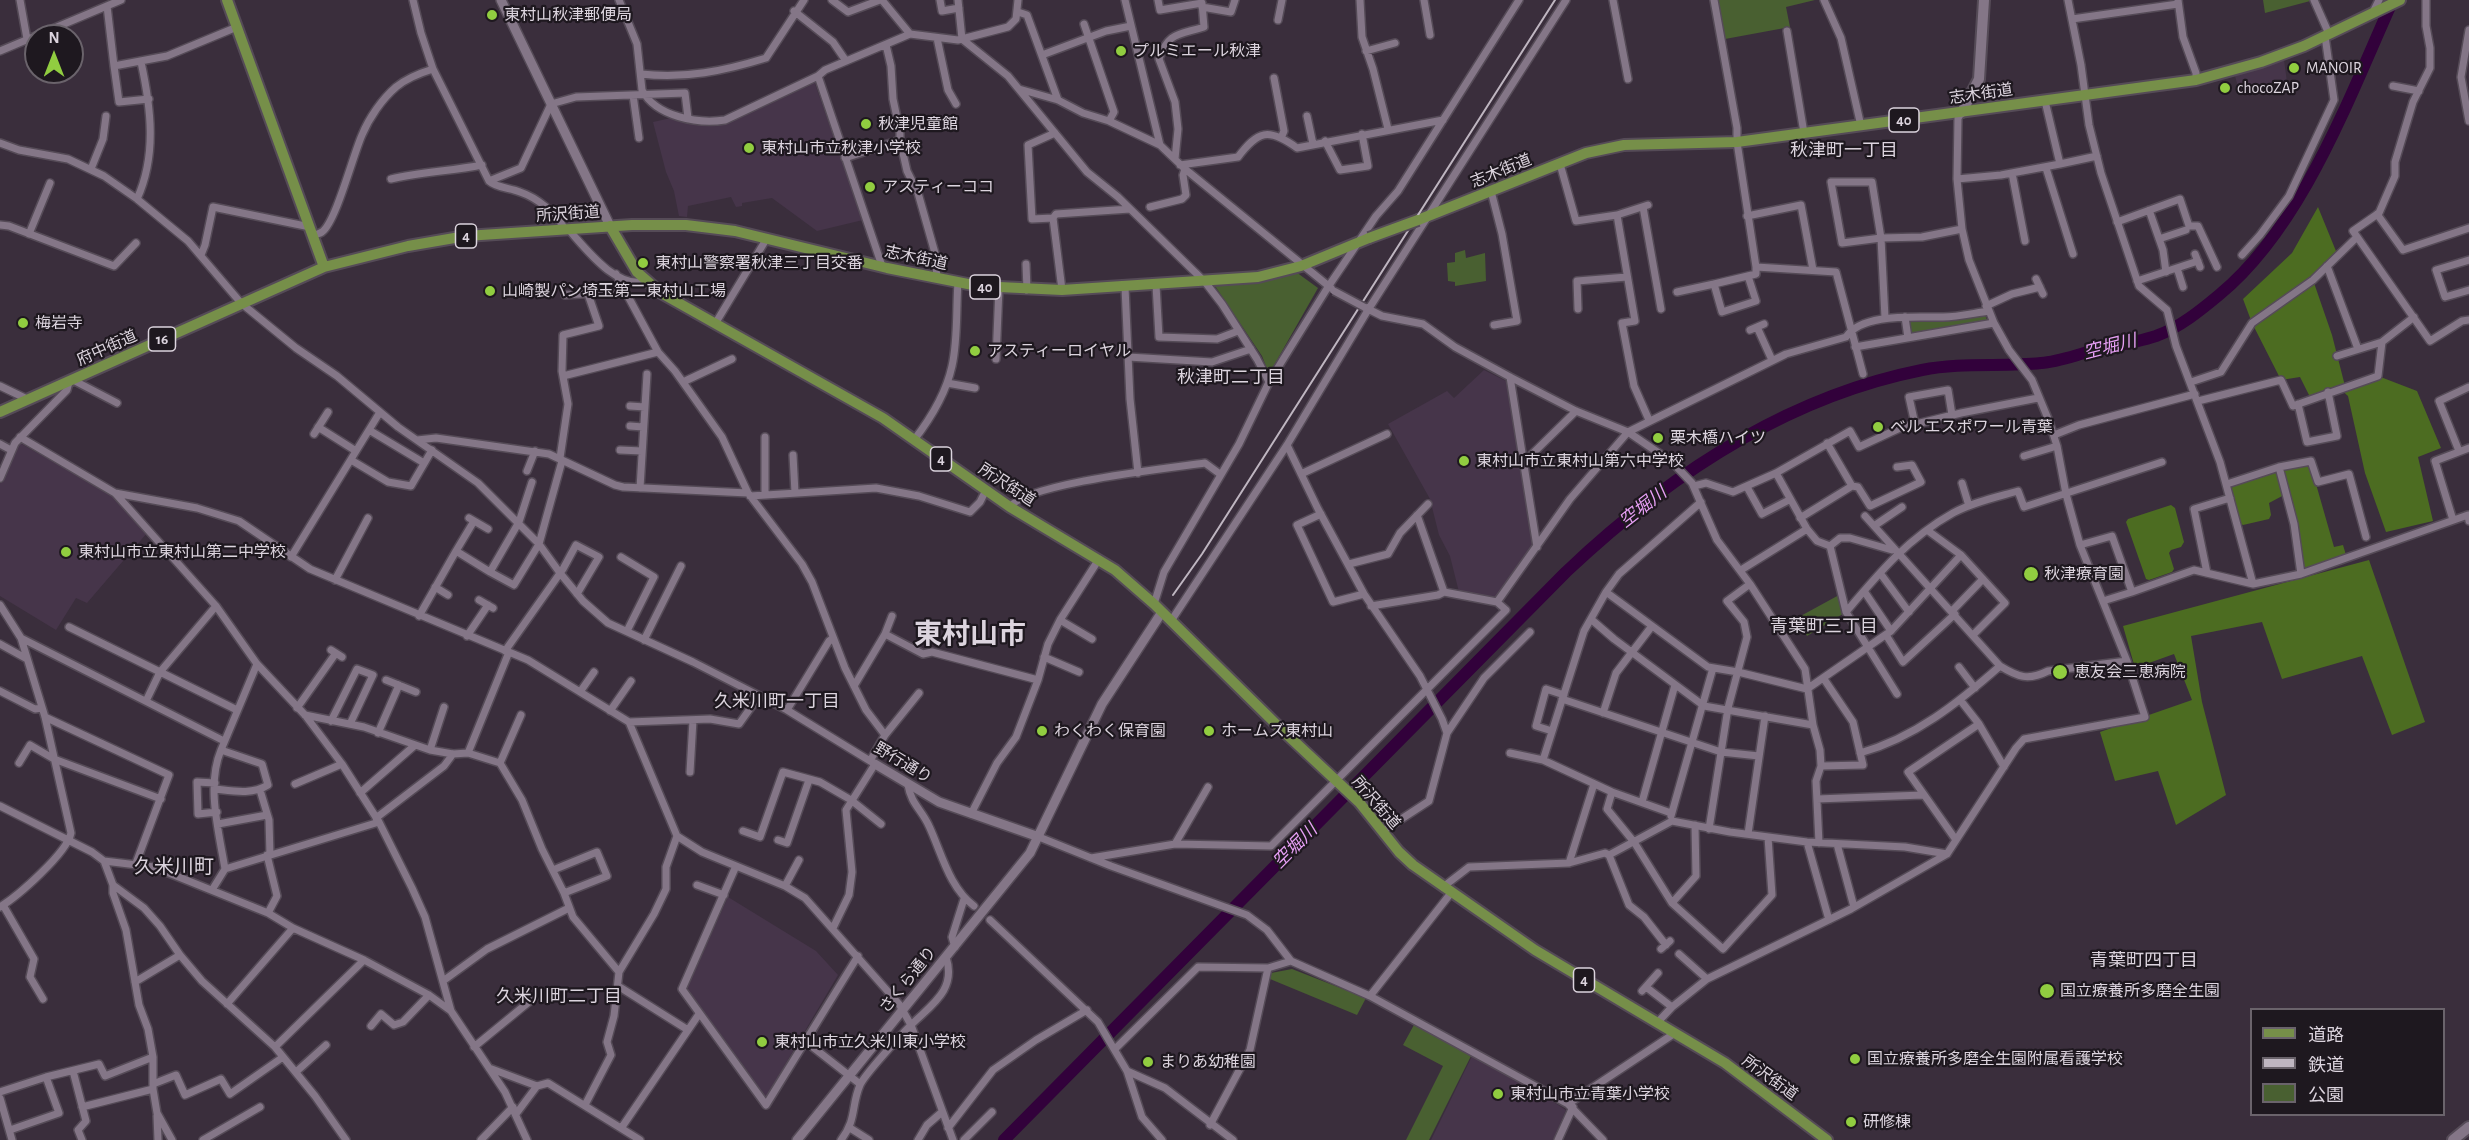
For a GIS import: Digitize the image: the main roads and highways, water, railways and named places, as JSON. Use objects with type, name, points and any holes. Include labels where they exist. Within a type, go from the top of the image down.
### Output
[{"type":"main road","points":[[227,0],[324,267]]},
{"type":"main road","points":[[1962,112],[1979,79],[1984,0]]},
{"type":"main road","name":"志木街道","points":[[610,226],[686,225],[767,238],[937,278],[999,288],[1062,290],[1258,277],[1301,266],[1586,153],[1624,145],[1737,142],[1804,134],[2196,80],[2261,62],[2327,35],[2376,7],[2400,0]]},
{"type":"main road","name":"所沢街道","points":[[324,267],[438,240],[496,233],[610,226],[624,253],[646,282],[661,293],[854,401],[1010,507],[1099,559],[1128,580],[1357,800],[1405,859],[1535,950],[1675,1033],[1756,1085],[1827,1140]]},
{"type":"main road","name":"府中街道","points":[[0,412],[324,267]]},
{"type":"main road","points":[[2453,1140],[2469,1127]]},
{"type":"waterway","name":"空堀川","points":[[1004,1140],[1566,572],[1604,537],[1686,474],[1776,421],[1823,400],[1872,383],[1937,368],[2047,362],[2131,343],[2156,336],[2173,328],[2212,301],[2249,266],[2299,197],[2341,118],[2393,0]]},
{"type":"railway","points":[[1173,595],[1202,554],[1555,0]]},
{"type":"place","name":"東村山秋津郵便局","points":[[492,15]]},
{"type":"place","name":"プルミエール秋津","points":[[1121,51]]},
{"type":"place","name":"MANOIR","points":[[2294,68]]},
{"type":"place","name":"chocoZAP","points":[[2225,88]]},
{"type":"place","name":"秋津児童館","points":[[866,124]]},
{"type":"place","name":"東村山市立秋津小学校","points":[[749,148]]},
{"type":"place","name":"アスティーココ","points":[[870,187]]},
{"type":"place","name":"東村山警察署秋津三丁目交番","points":[[643,263]]},
{"type":"place","name":"山崎製パン埼玉第二東村山工場","points":[[490,291]]},
{"type":"place","name":"梅岩寺","points":[[23,323]]},
{"type":"place","name":"アスティーロイヤル","points":[[975,351]]},
{"type":"place","name":"ベル エスポワール青葉","points":[[1878,427]]},
{"type":"place","name":"栗木橋ハイツ","points":[[1658,438]]},
{"type":"place","name":"東村山市立東村山第六中学校","points":[[1464,461]]},
{"type":"place","name":"東村山市立東村山第二中学校","points":[[66,552]]},
{"type":"place","name":"秋津療育園","points":[[2031,574]]},
{"type":"place","name":"恵友会三恵病院","points":[[2060,672]]},
{"type":"place","name":"わくわく保育園","points":[[1042,731]]},
{"type":"place","name":"ホームズ東村山","points":[[1209,731]]},
{"type":"place","name":"国立療養所多磨全生園","points":[[2047,991]]},
{"type":"place","name":"東村山市立久米川東小学校","points":[[762,1042]]},
{"type":"place","name":"国立療養所多磨全生園附属看護学校","points":[[1855,1059]]},
{"type":"place","name":"まりあ幼稚園","points":[[1148,1062]]},
{"type":"place","name":"東村山市立青葉小学校","points":[[1498,1094]]},
{"type":"place","name":"研修棟","points":[[1851,1122]]},
{"type":"district","name":"秋津町一丁目","points":[[1844,151]]},
{"type":"district","name":"秋津町二丁目","points":[[1231,378]]},
{"type":"district","name":"青葉町三丁目","points":[[1824,627]]},
{"type":"district","name":"東村山市","points":[[970,635]]},
{"type":"district","name":"久米川町一丁目","points":[[777,702]]},
{"type":"district","name":"久米川町","points":[[174,867]]},
{"type":"district","name":"青葉町四丁目","points":[[2144,961]]},
{"type":"district","name":"久米川町二丁目","points":[[559,997]]}]
